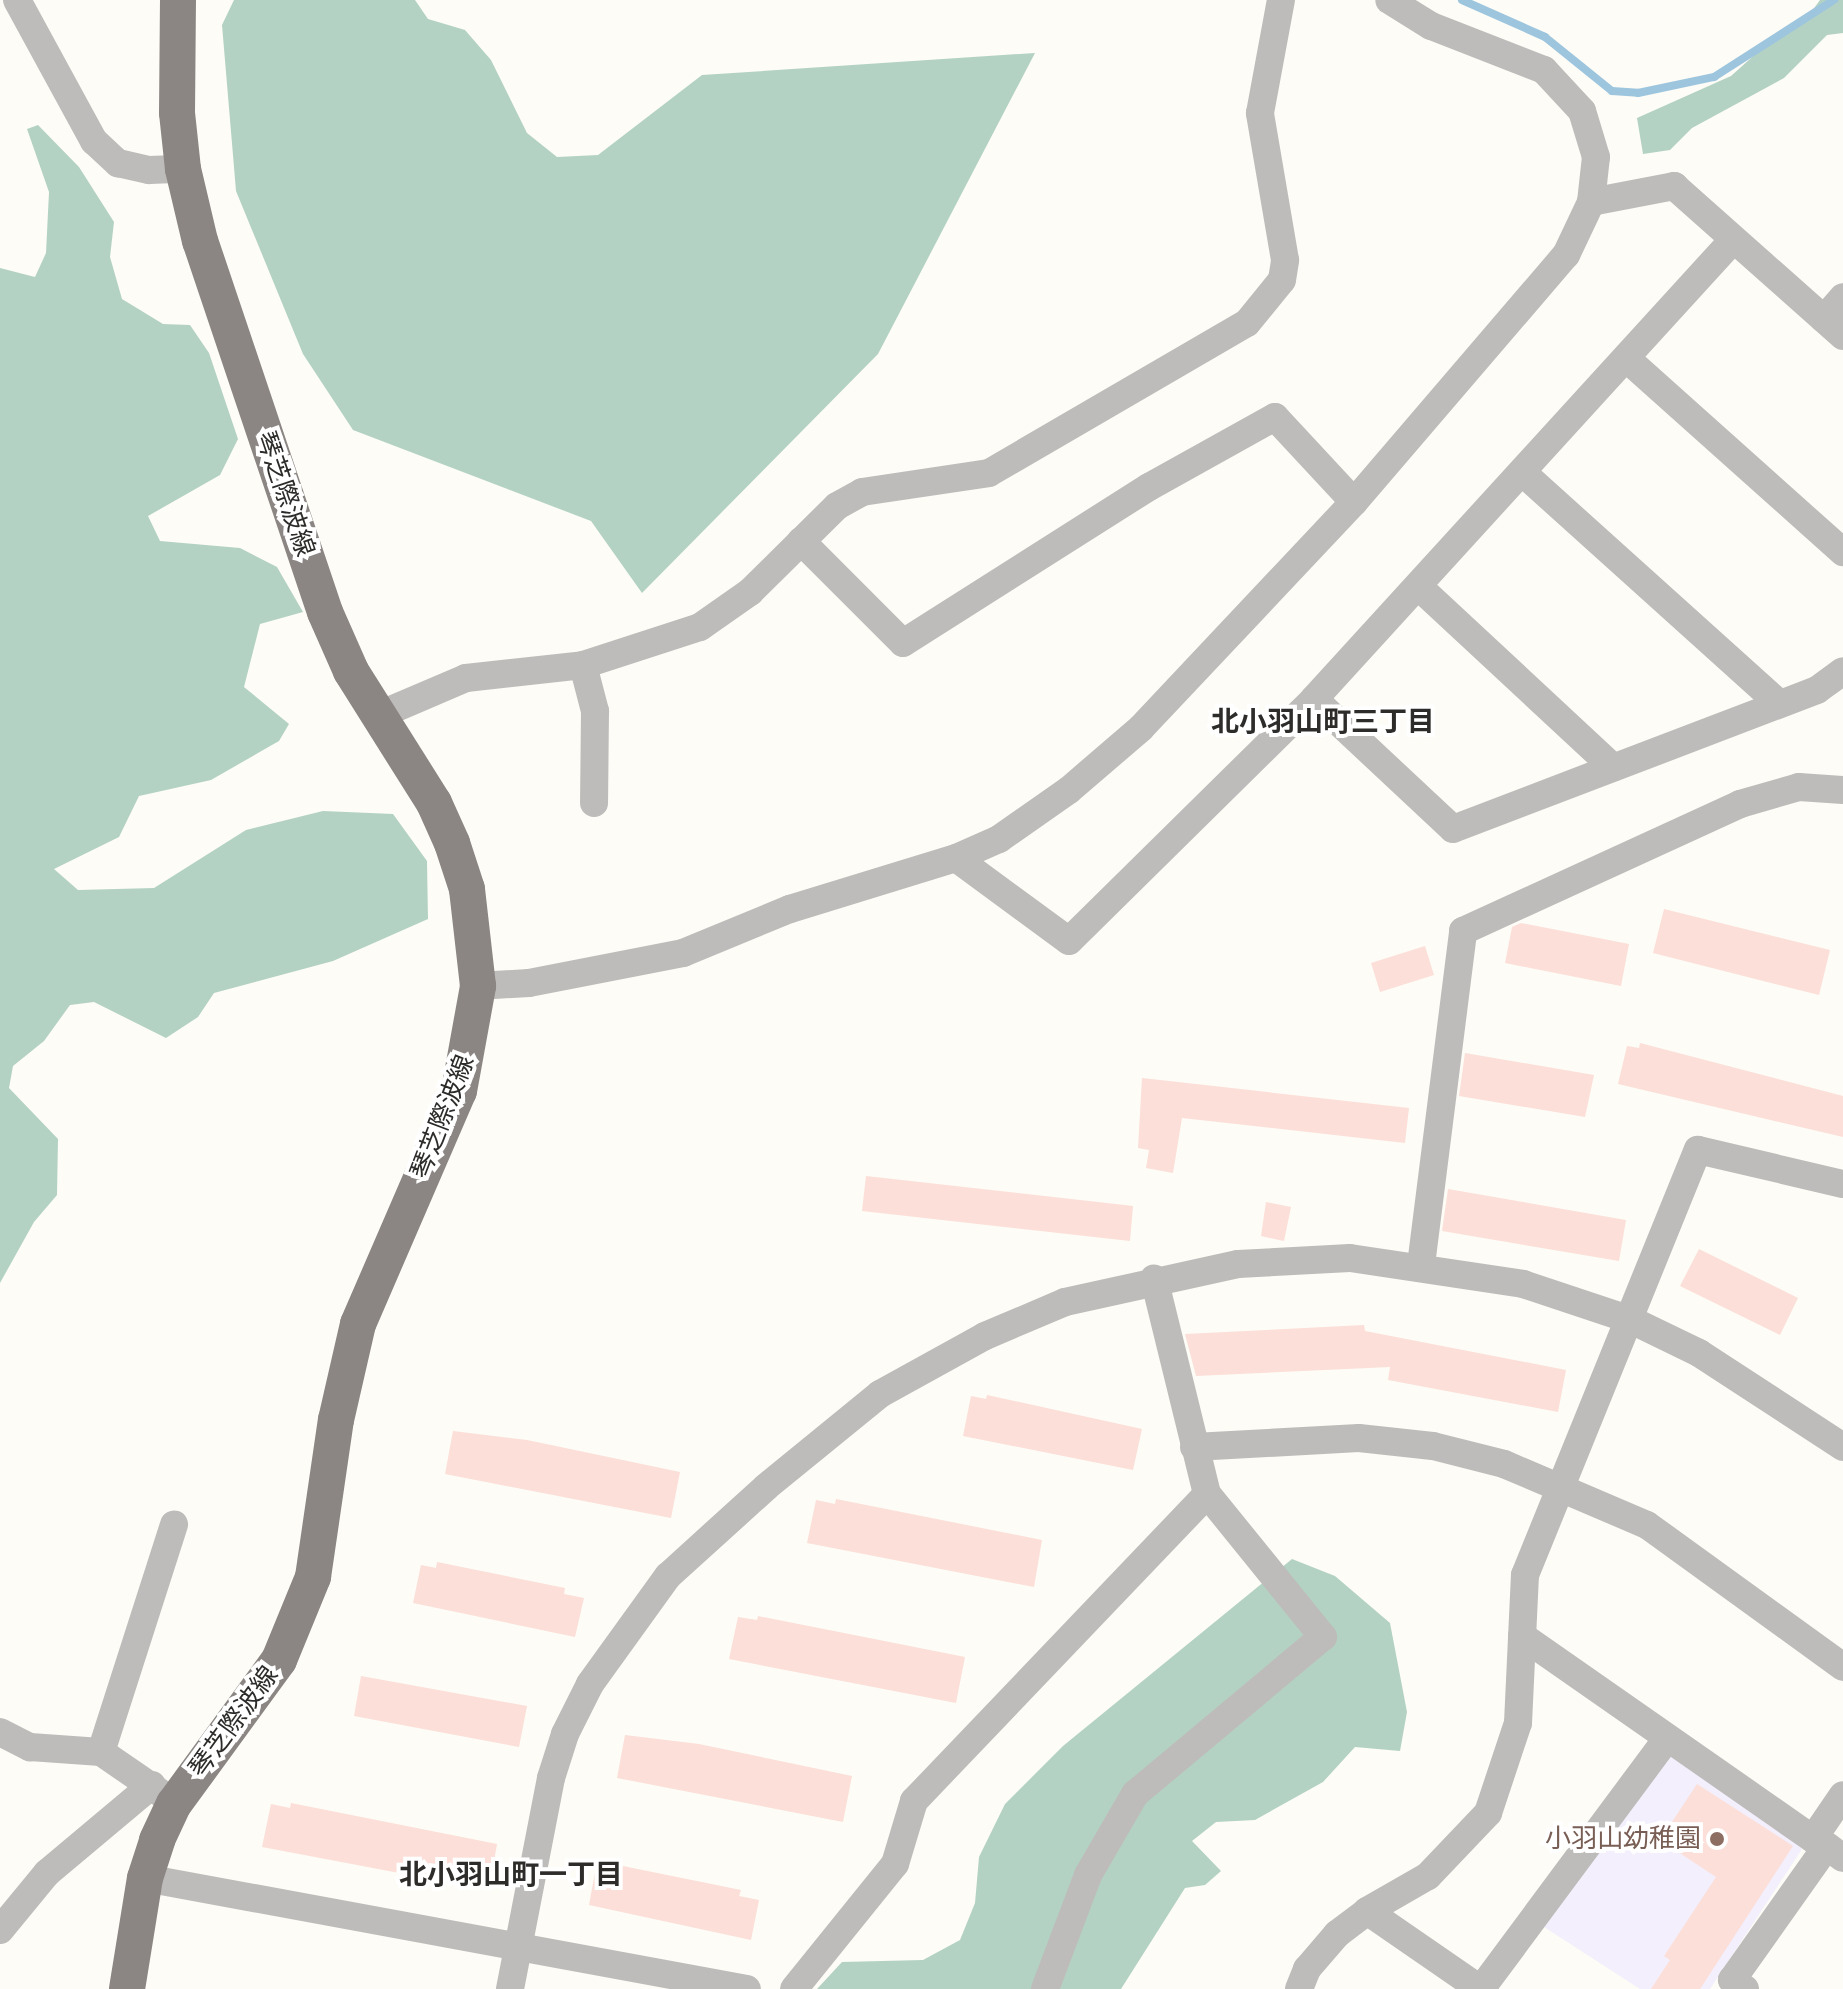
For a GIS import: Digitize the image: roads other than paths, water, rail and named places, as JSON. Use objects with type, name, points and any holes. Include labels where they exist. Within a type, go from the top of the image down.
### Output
[{"type":"main road","name":"琴芝際波線","points":[[127,1989],[145,1878],[163,1795],[259,1694],[298,1618],[313,1577],[336,1420],[358,1324],[459,1091],[478,986],[467,889],[452,843],[434,803],[351,671],[301,544],[200,241],[183,169],[175,66],[178,0]]},
{"type":"street","points":[[17,0],[94,141],[118,163],[149,170],[183,169]]},
{"type":"street","points":[[377,716],[466,678],[583,665],[700,627],[750,592],[837,506],[862,492],[989,473],[1247,323],[1268,303],[1282,280],[1285,260],[1260,113],[1281,0]]},
{"type":"street","points":[[478,986],[544,981],[683,953],[790,909],[956,858],[999,839],[1069,790],[1141,728],[1354,502],[1566,255],[1591,202],[1596,157],[1582,111],[1544,70],[1431,26],[1389,0]]},
{"type":"street","points":[[1591,202],[1674,186],[1833,327],[1843,297]]},
{"type":"street","points":[[956,858],[1069,941],[1314,699],[1733,240]]},
{"type":"street","points":[[1627,359],[1843,552]]},
{"type":"street","points":[[801,541],[903,643],[1149,487],[1275,417],[1354,502]]},
{"type":"street","points":[[1523,473],[1778,703]]},
{"type":"street","points":[[1419,587],[1613,767]]},
{"type":"street","points":[[583,665],[595,711],[594,803]]},
{"type":"street","points":[[1314,699],[1453,829],[1817,690],[1843,671]]},
{"type":"street","points":[[1421,1265],[1463,931],[1740,804],[1799,787],[1843,790]]},
{"type":"street","points":[[1299,1989],[1307,1969],[1337,1934],[1367,1911],[1428,1876],[1488,1813],[1518,1723],[1525,1575],[1698,1150],[1843,1184]]},
{"type":"street","points":[[510,1989],[551,1778],[565,1734],[590,1684],[668,1576],[766,1487],[880,1394],[985,1336],[1065,1302],[1154,1278],[1238,1264],[1308,1260],[1421,1265],[1523,1284],[1631,1320],[1749,1382],[1843,1447]]},
{"type":"street","points":[[1045,1989],[1088,1875],[1135,1794],[1323,1637],[1207,1494],[1154,1278]]},
{"type":"street","points":[[1194,1447],[1285,1439],[1389,1441],[1462,1453],[1561,1485],[1647,1525],[1843,1667]]},
{"type":"street","points":[[794,1989],[895,1864],[914,1801],[1207,1494]]},
{"type":"street","points":[[101,1752],[174,1524]]},
{"type":"street","points":[[1522,1636],[1813,1839],[1843,1795]]},
{"type":"street","points":[[0,1732],[30,1747],[101,1752],[163,1795],[47,1873],[0,1930]]},
{"type":"street","points":[[1367,1911],[1480,1989],[1667,1739]]},
{"type":"street","points":[[1745,1989],[1732,1980],[1827,1846],[1843,1858]]},
{"type":"street","points":[[145,1878],[747,1989]]},
{"type":"waterway","points":[[1462,0],[1545,37],[1612,91],[1638,93],[1714,77],[1834,0]]},
{"type":"place","name":"小羽山幼稚園","points":[[1717,1839]]},
{"type":"district","name":"北小羽山町三丁目","points":[[1323,722]]},
{"type":"district","name":"北小羽山町一丁目","points":[[511,1875]]}]
